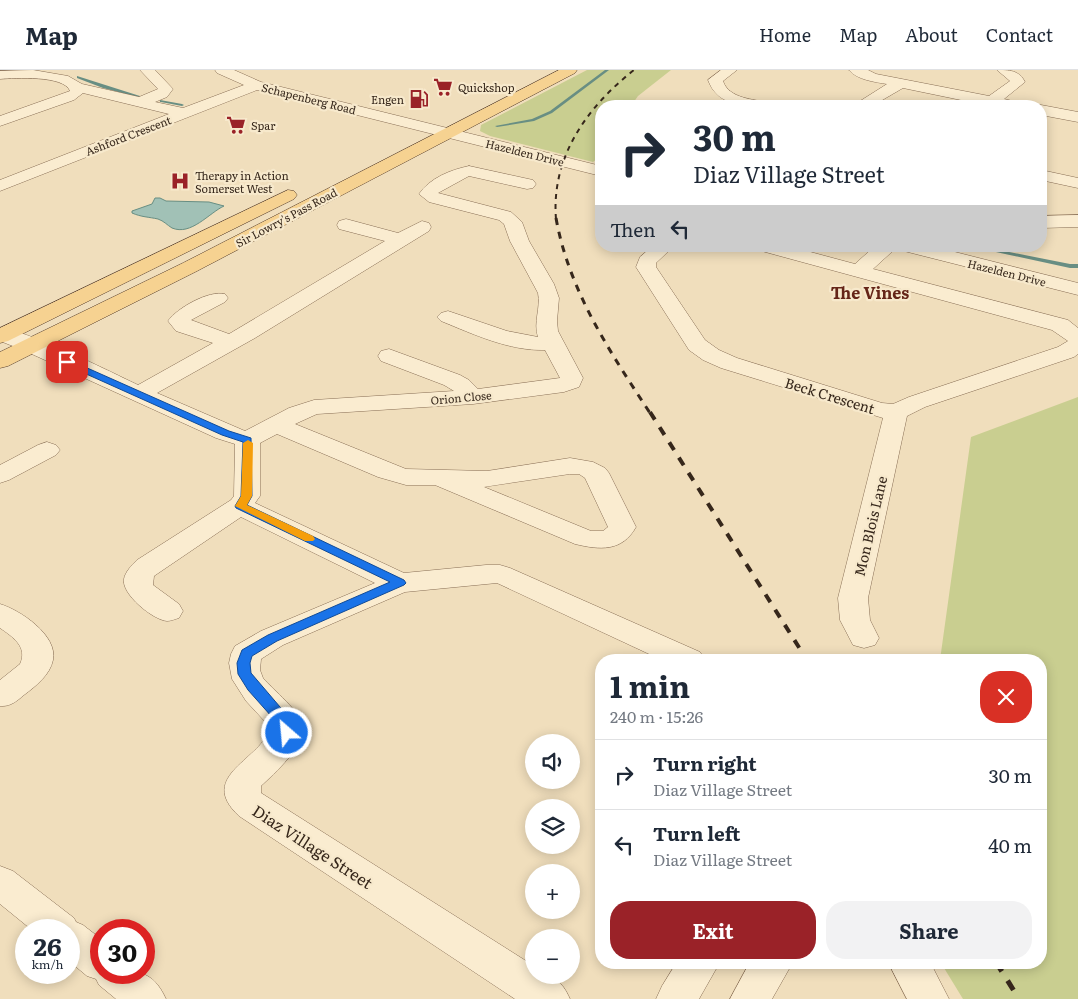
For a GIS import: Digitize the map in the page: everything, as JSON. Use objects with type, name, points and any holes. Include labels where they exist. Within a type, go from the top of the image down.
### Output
[{"type":"main road","points":[[459,111],[542,70]]},
{"type":"main road","name":"Sir Lowry's Pass Road","points":[[0,361],[190,267],[445,126],[570,70]]},
{"type":"main road","points":[[399,141],[427,127]]},
{"type":"main road","name":"Sir Lowry's Pass Road","points":[[1,336],[329,175]]},
{"type":"street","points":[[140,102],[162,94],[166,89],[147,70]]},
{"type":"street","name":"Schapenberg Road","points":[[222,70],[256,85],[427,127],[445,126]]},
{"type":"street","points":[[730,70],[715,80],[716,84],[725,96],[741,100]]},
{"type":"street","points":[[856,70],[872,78],[982,100]]},
{"type":"street","points":[[995,100],[1018,82],[1017,79],[1004,70]]},
{"type":"street","points":[[0,76],[41,73],[58,78],[77,87],[184,113]]},
{"type":"street","points":[[872,100],[900,83]]},
{"type":"street","name":"Ashford Crescent","points":[[0,186],[256,85]]},
{"type":"street","points":[[0,121],[69,97],[76,93],[77,87]]},
{"type":"street","points":[[1047,111],[1078,117]]},
{"type":"street","name":"Hazelden Drive","points":[[445,126],[595,169]]},
{"type":"street","name":"Orion Close","points":[[248,440],[305,410],[323,406],[473,397],[568,384],[572,378],[547,331],[547,315],[550,303],[548,293],[540,274],[515,234],[513,222],[505,216],[434,198],[428,194],[431,189],[462,172],[470,171],[527,184]]},
{"type":"street","points":[[1047,176],[1078,183]]},
{"type":"street","points":[[1047,222],[1078,221]]},
{"type":"street","points":[[346,225],[401,240]]},
{"type":"street","points":[[139,394],[231,342],[422,228]]},
{"type":"street","name":"Beck Crescent","points":[[657,252],[647,261],[646,267],[697,345],[711,355],[736,366],[865,406],[896,412]]},
{"type":"street","points":[[788,252],[1060,325],[1078,338]]},
{"type":"street","points":[[852,269],[865,252]]},
{"type":"street","points":[[852,269],[880,252]]},
{"type":"street","name":"Hazelden Drive","points":[[931,252],[1078,289]]},
{"type":"street","points":[[218,298],[183,316],[179,321],[184,326],[231,342]]},
{"type":"street","points":[[448,317],[516,341],[533,344],[553,343]]},
{"type":"street","points":[[1,336],[31,345],[225,433],[248,440],[247,496],[240,506],[140,573],[136,580],[138,586],[168,611]]},
{"type":"street","points":[[896,412],[917,402],[1066,352],[1078,343]]},
{"type":"street","points":[[389,356],[452,380],[461,385],[473,397]]},
{"type":"street","name":"Mon Blois Lane","points":[[864,638],[855,620],[853,598],[896,412]]},
{"type":"street","points":[[276,425],[392,474],[406,477],[487,479],[570,466],[584,466],[596,473],[622,527],[620,532],[609,539],[593,540],[442,479]]},
{"type":"street","points":[[0,475],[47,450]]},
{"type":"street","points":[[240,506],[400,583]]},
{"type":"street","name":"Diaz Village Street","points":[[550,999],[252,806],[243,798],[244,781],[281,743],[287,733],[287,724],[253,686],[245,674],[244,663],[246,654],[272,638],[400,583],[470,575],[500,574],[676,654]]},
{"type":"street","points":[[0,614],[21,627],[36,644],[38,653],[32,670],[3,695]]},
{"type":"street","points":[[0,882],[46,919]]},
{"type":"street","points":[[80,946],[90,954]]},
{"type":"street","points":[[676,999],[695,969]]},
{"type":"street","points":[[750,999],[769,969]]},
{"type":"street","points":[[912,969],[929,999]]},
{"type":"street","points":[[128,984],[146,999]]},
{"type":"green space","points":[[587,70],[671,70],[635,100],[595,100],[595,160],[593,162],[490,136],[480,131],[481,125]]},
{"type":"green space","points":[[1078,397],[1078,999],[963,999],[945,969],[1047,969],[1047,654],[941,654],[971,437]]},
{"type":"water","points":[[155,198],[166,201],[209,202],[224,206],[200,223],[179,230],[158,219],[132,213],[132,211],[152,204]]},
{"type":"waterway","points":[[497,126],[533,120],[551,112],[607,70]]},
{"type":"waterway","points":[[78,77],[104,87],[141,97]]},
{"type":"waterway","points":[[161,101],[182,105]]},
{"type":"waterway","points":[[1000,252],[1078,266]]},
{"type":"railway","points":[[601,100],[634,70]]},
{"type":"railway","points":[[556,218],[556,196],[559,175],[566,154],[587,117],[595,107]]},
{"type":"railway","points":[[556,218],[562,245],[581,296],[606,344],[650,413]]},
{"type":"railway","points":[[650,412],[803,654]]},
{"type":"railway","points":[[1000,969],[1019,999]]},
{"type":"slow traffic","points":[[248,443],[247,496],[240,506],[309,539]]},
{"type":"place","name":"Quickshop","points":[[443,87]]},
{"type":"place","name":"Engen","points":[[419,99]]},
{"type":"place","name":"Spar","points":[[236,125]]},
{"type":"place","name":"Therapy in Action Somerset West","points":[[180,181]]},
{"type":"district","name":"The Vines","points":[[870,292]]},
{"type":"route","points":[[67,362],[225,433],[248,440],[247,496],[240,506],[400,583],[272,638],[246,654],[244,663],[245,674],[253,686],[287,724],[287,733]]}]
